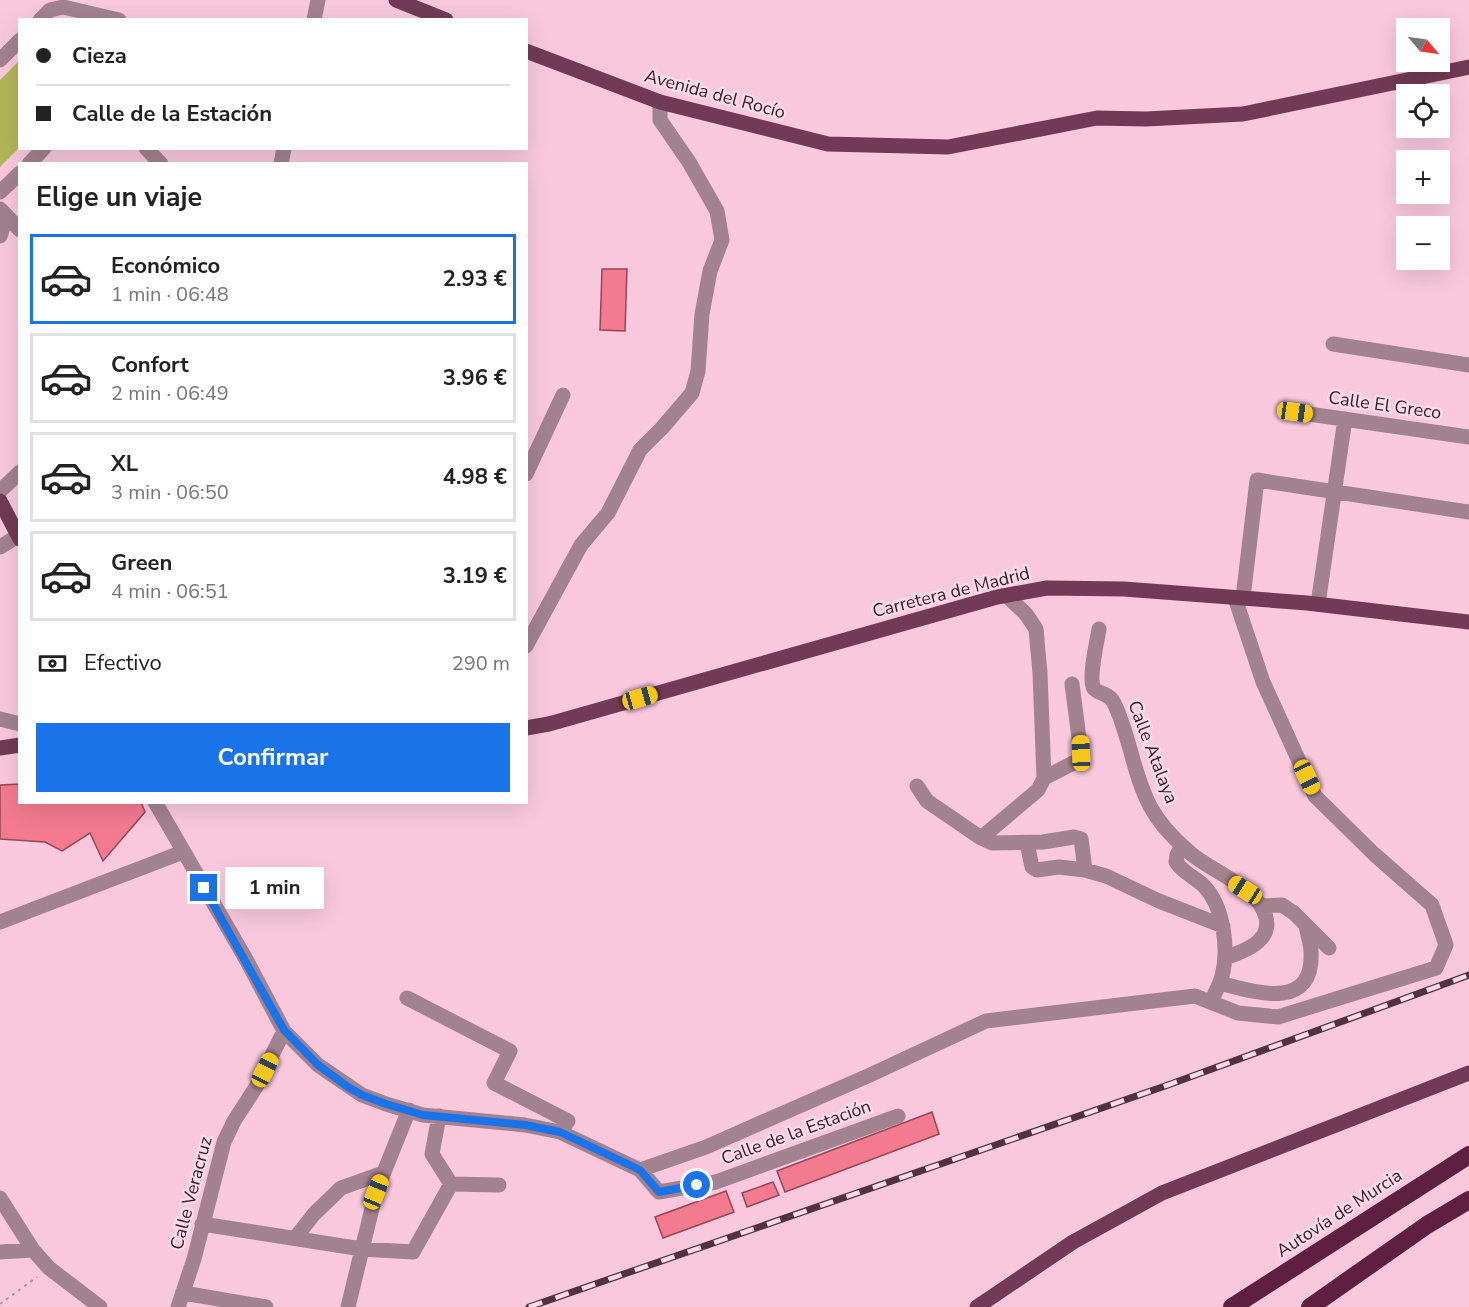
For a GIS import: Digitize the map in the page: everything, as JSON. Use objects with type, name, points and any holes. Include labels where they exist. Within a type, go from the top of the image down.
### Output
[{"type":"highway","name":"Autovía de Murcia","points":[[1232,1307],[1469,1155]]},
{"type":"highway","points":[[1310,1307],[1427,1225],[1469,1200]]},
{"type":"main road","points":[[396,0],[441,18]]},
{"type":"main road","name":"Avenida del Rocío","points":[[528,52],[660,102],[828,144],[948,147],[1097,118],[1146,119],[1243,114],[1469,67]]},
{"type":"main road","points":[[0,501],[18,536]]},
{"type":"main road","name":"Carretera de Madrid","points":[[528,728],[549,724],[1007,596],[1047,588],[1124,589],[1318,604],[1469,622]]},
{"type":"main road","points":[[0,748],[18,745]]},
{"type":"main road","points":[[977,1307],[1073,1242],[1162,1193],[1469,1072]]},
{"type":"street","points":[[314,18],[318,0]]},
{"type":"street","points":[[42,18],[50,10],[63,7],[110,18]]},
{"type":"street","points":[[0,60],[18,42]]},
{"type":"street","points":[[528,642],[581,545],[608,513],[640,450],[692,393],[698,371],[702,314],[710,271],[722,240],[717,211],[689,162],[660,120],[660,102]]},
{"type":"street","points":[[31,162],[42,150]]},
{"type":"street","points":[[148,150],[159,162]]},
{"type":"street","points":[[0,192],[18,175]]},
{"type":"street","points":[[3,212],[18,228]]},
{"type":"street","points":[[0,236],[3,212]]},
{"type":"street","points":[[1333,344],[1469,365]]},
{"type":"street","points":[[528,470],[563,395]]},
{"type":"street","name":"Calle El Greco","points":[[1295,412],[1469,437]]},
{"type":"street","points":[[1318,604],[1345,419]]},
{"type":"street","points":[[0,491],[18,474]]},
{"type":"street","points":[[640,1170],[706,1147],[870,1076],[986,1021],[1195,996],[1238,1013],[1278,1017],[1436,968],[1446,945],[1432,905],[1374,854],[1316,796],[1263,682],[1239,598],[1257,480],[1469,512]]},
{"type":"street","points":[[0,547],[18,538]]},
{"type":"street","points":[[981,838],[1038,790],[1044,778],[1036,629],[1026,614],[1007,596]]},
{"type":"street","name":"Calle Atalaya","points":[[1099,628],[1093,676],[1094,688],[1112,699],[1125,727],[1135,765],[1150,805],[1162,825],[1186,850]]},
{"type":"street","points":[[1044,778],[1077,761],[1081,753],[1072,684]]},
{"type":"street","points":[[0,719],[18,724]]},
{"type":"street","points":[[917,786],[927,801],[992,843],[1027,843],[1074,837],[1081,839],[1085,870]]},
{"type":"street","name":"Calle de la Estación","points":[[155,804],[247,961],[284,1030],[318,1065],[362,1095],[408,1110],[439,1116],[525,1125],[560,1132],[640,1170],[659,1192],[716,1182],[898,1116]]},
{"type":"street","points":[[1027,843],[1032,867],[1037,870],[1059,867],[1085,870],[1106,876],[1159,902],[1223,926]]},
{"type":"street","points":[[1210,1002],[1220,983],[1225,958],[1223,926],[1214,900],[1205,887],[1180,869],[1176,862],[1177,855],[1186,850],[1245,890],[1261,906],[1266,918],[1267,927],[1263,937],[1245,951],[1225,958]]},
{"type":"street","points":[[0,922],[183,852]]},
{"type":"street","points":[[1261,906],[1282,905],[1329,948]]},
{"type":"street","points":[[1220,983],[1257,993],[1284,994],[1298,989],[1308,977],[1311,953],[1306,925]]},
{"type":"street","points":[[407,998],[510,1051],[494,1083],[567,1121],[560,1132]]},
{"type":"street","name":"Calle Veracruz","points":[[181,1300],[224,1142],[234,1121],[256,1087],[284,1030]]},
{"type":"street","points":[[348,1307],[376,1192],[408,1110]]},
{"type":"street","points":[[439,1116],[432,1154],[451,1184]]},
{"type":"street","points":[[296,1237],[314,1214],[340,1188],[383,1173]]},
{"type":"street","points":[[202,1224],[362,1249],[413,1252],[451,1184]]},
{"type":"street","points":[[451,1184],[499,1185]]},
{"type":"street","points":[[0,1198],[33,1250],[49,1268],[100,1307]]},
{"type":"street","points":[[0,1252],[33,1250]]},
{"type":"street","points":[[181,1300],[266,1307]]},
{"type":"path","points":[[0,1304],[49,1268]]},
{"type":"shaded area","points":[[18,62],[18,149],[0,167],[0,80]]},
{"type":"building","points":[[602,269],[627,269],[625,331],[600,330]]},
{"type":"building","points":[[18,784],[18,804],[142,804],[145,812],[103,861],[90,833],[62,851],[45,842],[0,839],[0,785]]},
{"type":"building","points":[[932,1112],[939,1134],[785,1192],[777,1171]]},
{"type":"building","points":[[773,1182],[779,1195],[747,1207],[742,1193]]},
{"type":"building","points":[[726,1191],[734,1212],[663,1238],[655,1217]]},
{"type":"railway","points":[[529,1307],[1168,1085],[1469,975]]},
{"type":"route","points":[[204,888],[284,1030],[318,1065],[348,1087],[386,1104],[423,1115],[525,1125],[560,1132],[640,1170],[659,1192],[697,1185]]}]
